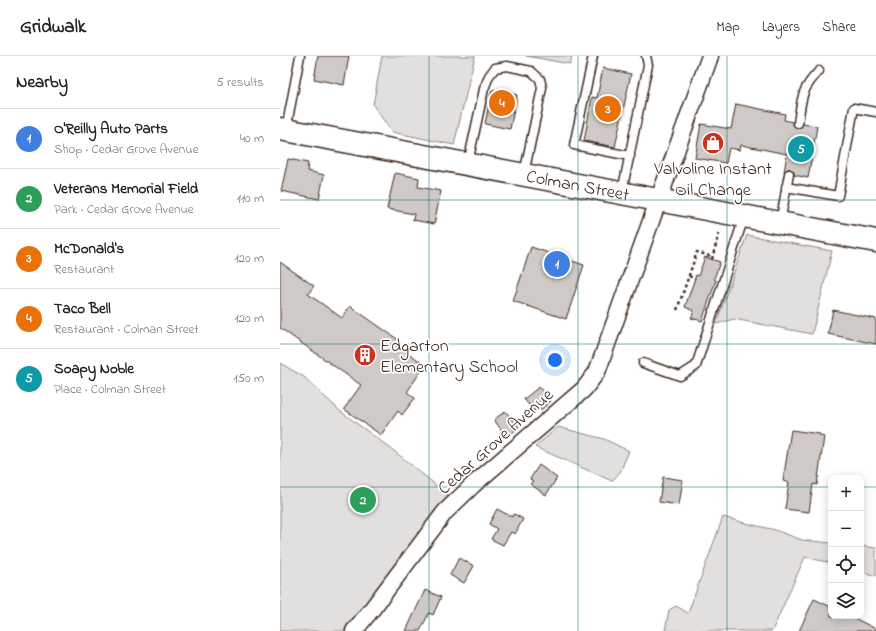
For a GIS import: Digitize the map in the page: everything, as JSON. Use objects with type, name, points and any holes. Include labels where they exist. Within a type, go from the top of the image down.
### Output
[{"type":"main road","name":"Colman Street","points":[[283,129],[876,241]]},
{"type":"street","name":"Cedar Grove Avenue","points":[[354,631],[445,512],[474,484],[584,389],[597,372],[710,56]]},
{"type":"lane","points":[[283,129],[300,56]]},
{"type":"lane","points":[[593,56],[574,145],[630,156]]},
{"type":"lane","points":[[622,193],[648,65],[646,56]]},
{"type":"lane","points":[[468,164],[484,88],[489,76],[495,68],[507,66],[531,71],[540,79],[542,88],[524,174]]},
{"type":"lane","points":[[798,123],[804,90],[808,82],[819,71]]},
{"type":"lane","points":[[786,187],[838,196],[854,108],[876,112]]},
{"type":"lane","points":[[780,222],[789,174]]},
{"type":"lane","points":[[643,363],[680,376],[696,366],[744,215]]},
{"type":"path","points":[[677,310],[697,252],[712,258],[720,230]]},
{"type":"path","points":[[688,276],[695,278]]},
{"type":"shaded area","points":[[382,56],[475,56],[454,145],[392,132],[373,105]]},
{"type":"shaded area","points":[[526,56],[572,56],[570,64]]},
{"type":"shaded area","points":[[747,235],[832,251],[812,334],[734,319],[716,324]]},
{"type":"shaded area","points":[[280,363],[304,377],[340,411],[394,451],[448,495],[367,607],[344,631],[280,631]]},
{"type":"shaded area","points":[[558,427],[604,439],[629,451],[620,472],[612,481],[535,447]]},
{"type":"shaded area","points":[[723,517],[775,530],[802,540],[828,543],[828,562],[805,557],[772,631],[665,631],[669,610],[676,606],[688,613]]},
{"type":"shaded area","points":[[864,546],[876,548],[876,576],[864,572]]},
{"type":"building","points":[[318,56],[349,56],[344,85],[314,79]]},
{"type":"building","points":[[603,68],[631,74],[615,147],[584,141],[592,97],[597,98]]},
{"type":"building","points":[[492,90],[517,95],[510,129],[485,124]]},
{"type":"building","points":[[736,104],[785,114],[784,120],[793,122],[793,125],[797,128],[800,128],[803,124],[817,126],[808,178],[794,175],[794,172],[790,169],[787,169],[784,172],[787,154],[741,145],[740,150],[729,148],[726,163],[695,158],[701,124],[731,129]]},
{"type":"building","points":[[288,159],[308,163],[307,171],[324,175],[319,199],[281,191]]},
{"type":"building","points":[[395,173],[419,178],[418,187],[441,191],[434,224],[413,220],[414,214],[387,209]]},
{"type":"building","points":[[531,247],[584,265],[566,319],[513,301]]},
{"type":"building","points":[[705,257],[720,262],[714,279],[716,280],[702,321],[691,318],[694,311],[685,307],[696,275],[698,276]]},
{"type":"building","name":"Edgarton Elementary School","points":[[280,262],[314,286],[308,294],[342,318],[350,306],[400,341],[397,345],[425,365],[407,392],[415,398],[402,415],[398,411],[381,435],[344,409],[361,385],[280,328]]},
{"type":"building","points":[[833,310],[876,319],[876,344],[828,334]]},
{"type":"building","points":[[539,387],[551,401],[541,410],[538,408],[534,411],[524,399]]},
{"type":"building","points":[[505,411],[519,427],[507,437],[494,420]]},
{"type":"building","points":[[791,430],[820,434],[820,436],[824,437],[817,485],[813,484],[809,512],[785,509],[789,482],[783,481]]},
{"type":"building","points":[[539,465],[557,478],[546,495],[530,484],[533,481],[530,479]]},
{"type":"building","points":[[663,477],[683,480],[679,505],[659,502]]},
{"type":"building","points":[[497,509],[512,517],[514,514],[523,519],[515,534],[511,532],[503,545],[491,539],[497,529],[489,524]]},
{"type":"building","points":[[459,558],[474,566],[464,583],[450,575]]},
{"type":"building","points":[[425,590],[441,597],[433,615],[429,613],[420,631],[406,631]]},
{"type":"building","points":[[814,599],[828,606],[828,619],[856,619],[876,629],[876,631],[799,631]]},
{"type":"place","name":"Taco Bell","points":[[502,103]]},
{"type":"place","name":"McDonald's","points":[[608,109]]},
{"type":"place","name":"Valvoline Instant Oil Change","points":[[713,143]]},
{"type":"place","name":"Soapy Noble","points":[[801,149]]},
{"type":"place","name":"O'Reilly Auto Parts","points":[[557,264]]},
{"type":"place","name":"Edgarton Elementary School","points":[[365,355]]},
{"type":"place","name":"Veterans Memorial Field","points":[[363,500]]}]
